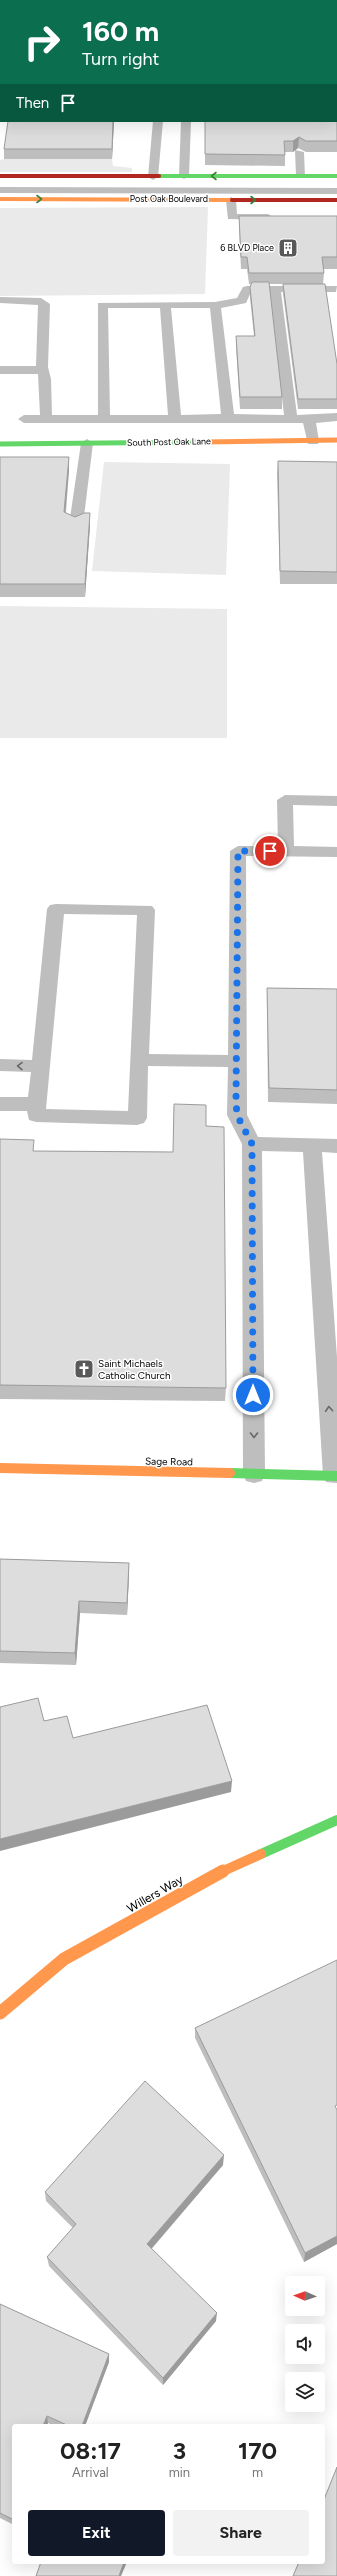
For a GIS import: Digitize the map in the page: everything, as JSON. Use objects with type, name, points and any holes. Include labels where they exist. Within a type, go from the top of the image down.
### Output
[{"type":"main road","points":[[0,176],[337,176]]},
{"type":"main road","name":"Post Oak Boulevard","points":[[0,199],[337,200]]},
{"type":"main road","name":"South Post Oak Lane","points":[[0,444],[337,440]]},
{"type":"main road","name":"Sage Road","points":[[0,1468],[336,1476]]},
{"type":"main road","name":"Willers Way","points":[[0,2013],[70,1955],[206,1878],[337,1820]]},
{"type":"lane","points":[[153,177],[158,122]]},
{"type":"lane","points":[[184,176],[186,122]]},
{"type":"lane","points":[[298,152],[301,176]]},
{"type":"lane","points":[[0,186],[337,186]]},
{"type":"lane","points":[[0,190],[337,190]]},
{"type":"lane","points":[[231,200],[232,217],[277,217]]},
{"type":"lane","points":[[104,418],[102,305],[215,305],[242,301],[246,289],[337,288]]},
{"type":"lane","points":[[275,289],[291,419]]},
{"type":"lane","points":[[0,300],[41,301],[44,304],[42,367],[45,379],[46,419]]},
{"type":"lane","points":[[165,305],[175,418]]},
{"type":"lane","points":[[215,305],[228,418]]},
{"type":"lane","points":[[0,370],[38,370],[42,367]]},
{"type":"lane","points":[[24,419],[228,418],[308,420],[337,418]]},
{"type":"lane","points":[[308,420],[313,441]]},
{"type":"lane","points":[[76,525],[87,443]]},
{"type":"lane","points":[[286,851],[285,800],[337,801]]},
{"type":"lane","points":[[254,1474],[252,1144],[237,1115],[236,1061],[238,851],[337,852]]},
{"type":"lane","points":[[56,909],[146,910],[137,1118],[36,1115],[40,1066],[56,909]]},
{"type":"lane","points":[[139,1060],[236,1061]]},
{"type":"lane","points":[[0,1065],[40,1066]]},
{"type":"lane","points":[[0,1104],[36,1104]]},
{"type":"lane","points":[[252,1144],[337,1146]]},
{"type":"lane","points":[[312,1145],[331,1358],[336,1476]]},
{"type":"shaded area","points":[[112,159],[113,166],[132,168],[132,172],[0,172],[0,160]]},
{"type":"shaded area","points":[[208,207],[205,294],[0,296],[0,208]]},
{"type":"shaded area","points":[[104,462],[230,464],[226,575],[92,571]]},
{"type":"shaded area","points":[[0,606],[227,609],[227,738],[0,738]]},
{"type":"building","points":[[8,122],[113,122],[112,149],[4,149]]},
{"type":"building","points":[[205,122],[337,122],[337,141],[306,141],[299,137],[293,141],[284,141],[285,155],[205,154]]},
{"type":"building","name":"6 BLVD Place","points":[[239,216],[337,216],[337,257],[322,257],[324,273],[249,273],[247,257],[241,257]]},
{"type":"building","points":[[252,282],[269,282],[282,397],[240,397],[236,336],[255,336],[250,287]]},
{"type":"building","points":[[283,284],[325,284],[337,364],[337,399],[298,399]]},
{"type":"building","points":[[0,457],[69,457],[64,512],[75,517],[84,513],[90,513],[85,584],[0,584]]},
{"type":"building","points":[[278,461],[337,462],[337,572],[280,571]]},
{"type":"building","points":[[267,988],[337,989],[337,1090],[269,1088]]},
{"type":"building","points":[[174,1104],[206,1105],[206,1126],[224,1127],[226,1388],[0,1385],[0,1139],[34,1140],[33,1151],[173,1152]]},
{"type":"building","points":[[0,1559],[129,1563],[127,1603],[79,1601],[75,1653],[0,1651]]},
{"type":"building","points":[[38,1698],[44,1721],[67,1716],[73,1738],[207,1705],[232,1781],[0,1839],[0,1707]]},
{"type":"building","points":[[337,1960],[337,2105],[335,2106],[337,2110],[337,2236],[305,2253],[195,2028]]},
{"type":"building","points":[[145,2081],[224,2155],[147,2244],[217,2313],[163,2378],[47,2257],[76,2224],[45,2192]]},
{"type":"building","points":[[0,2304],[109,2354],[83,2424],[65,2424],[47,2416],[44,2424],[12,2424],[12,2519],[0,2513]]},
{"type":"building","points":[[337,2467],[337,2576],[293,2576],[298,2564],[325,2564],[325,2497]]},
{"type":"building","points":[[40,2564],[123,2564],[119,2576],[36,2576]]},
{"type":"traffic: fast","points":[[159,176],[337,176]]},
{"type":"traffic: fast","points":[[0,444],[205,442]]},
{"type":"traffic: fast","points":[[230,1473],[337,1476]]},
{"type":"traffic: fast","points":[[261,1854],[337,1820]]},
{"type":"traffic: slow","points":[[0,199],[232,200]]},
{"type":"traffic: slow","points":[[205,442],[337,440]]},
{"type":"traffic: slow","points":[[0,1468],[230,1473]]},
{"type":"traffic: slow","points":[[0,2013],[64,1959],[206,1878],[261,1854]]},
{"type":"traffic: jam","points":[[0,176],[159,176]]},
{"type":"traffic: jam","points":[[232,200],[337,200]]},
{"type":"place","name":"6 BLVD Place","points":[[288,248]]},
{"type":"place","name":"Saint Michaels Catholic Church","points":[[84,1369]]},
{"type":"route","points":[[253,1395],[252,1144],[237,1115],[236,1102],[238,851],[270,851]]}]
